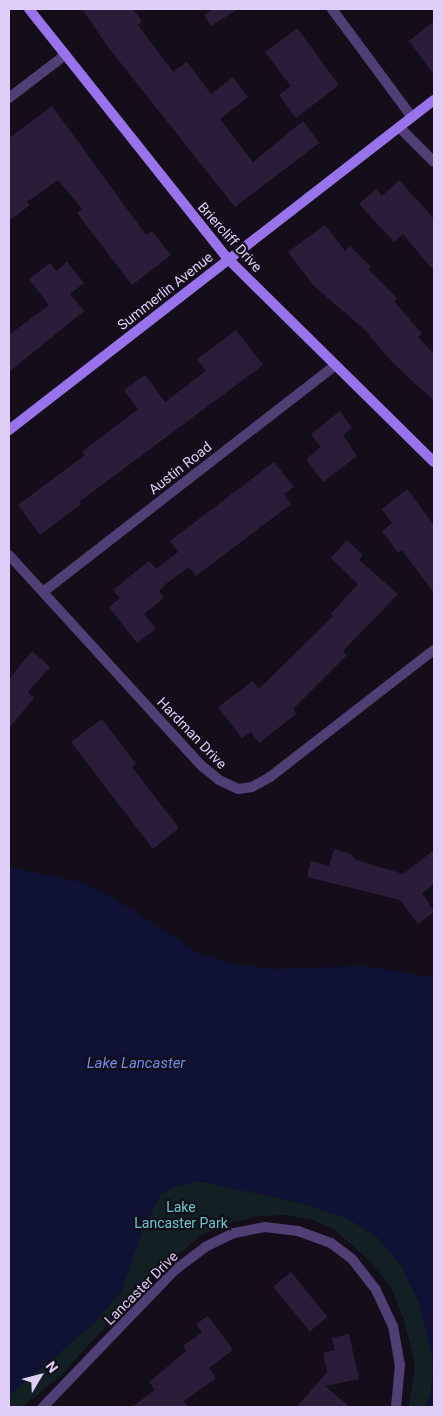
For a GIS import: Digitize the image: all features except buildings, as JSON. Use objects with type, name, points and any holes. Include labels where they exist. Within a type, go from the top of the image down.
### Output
[{"type":"street","name":"Briercliff Drive","points":[[29,9],[228,259],[334,366],[434,462]]},
{"type":"street","points":[[332,9],[412,117]]},
{"type":"street","points":[[9,98],[65,55]]},
{"type":"street","name":"Summerlin Avenue","points":[[9,430],[434,100]]},
{"type":"street","points":[[399,127],[434,162]]},
{"type":"street","name":"Austin Road","points":[[43,592],[334,366]]},
{"type":"street","name":"Hardman Drive","points":[[9,556],[202,766],[219,780],[238,789],[252,787],[270,777],[434,650]]},
{"type":"street","name":"Lancaster Drive","points":[[43,1407],[175,1270],[205,1247],[234,1233],[266,1227],[298,1231],[331,1243],[352,1259],[376,1290],[393,1326],[400,1364],[396,1407]]},
{"type":"green space","name":"Lake Lancaster Park","points":[[198,1181],[298,1202],[349,1219],[378,1238],[401,1265],[419,1302],[430,1339],[434,1364],[431,1393],[425,1407],[409,1407],[415,1365],[404,1319],[391,1288],[372,1263],[335,1230],[313,1220],[286,1215],[259,1216],[229,1223],[201,1235],[150,1279],[57,1379],[22,1407],[9,1407],[9,1395],[92,1325],[122,1290],[141,1234],[160,1195],[173,1187]]},
{"type":"water","name":"Lake Lancaster","points":[[9,867],[81,882],[108,895],[199,953],[232,964],[275,969],[363,966],[434,977],[434,1364],[419,1302],[401,1265],[378,1238],[349,1219],[298,1202],[198,1181],[173,1187],[160,1195],[141,1234],[122,1290],[92,1325],[9,1395]]},
{"type":"water","points":[[434,1364],[434,1407],[425,1407],[431,1393]]}]
